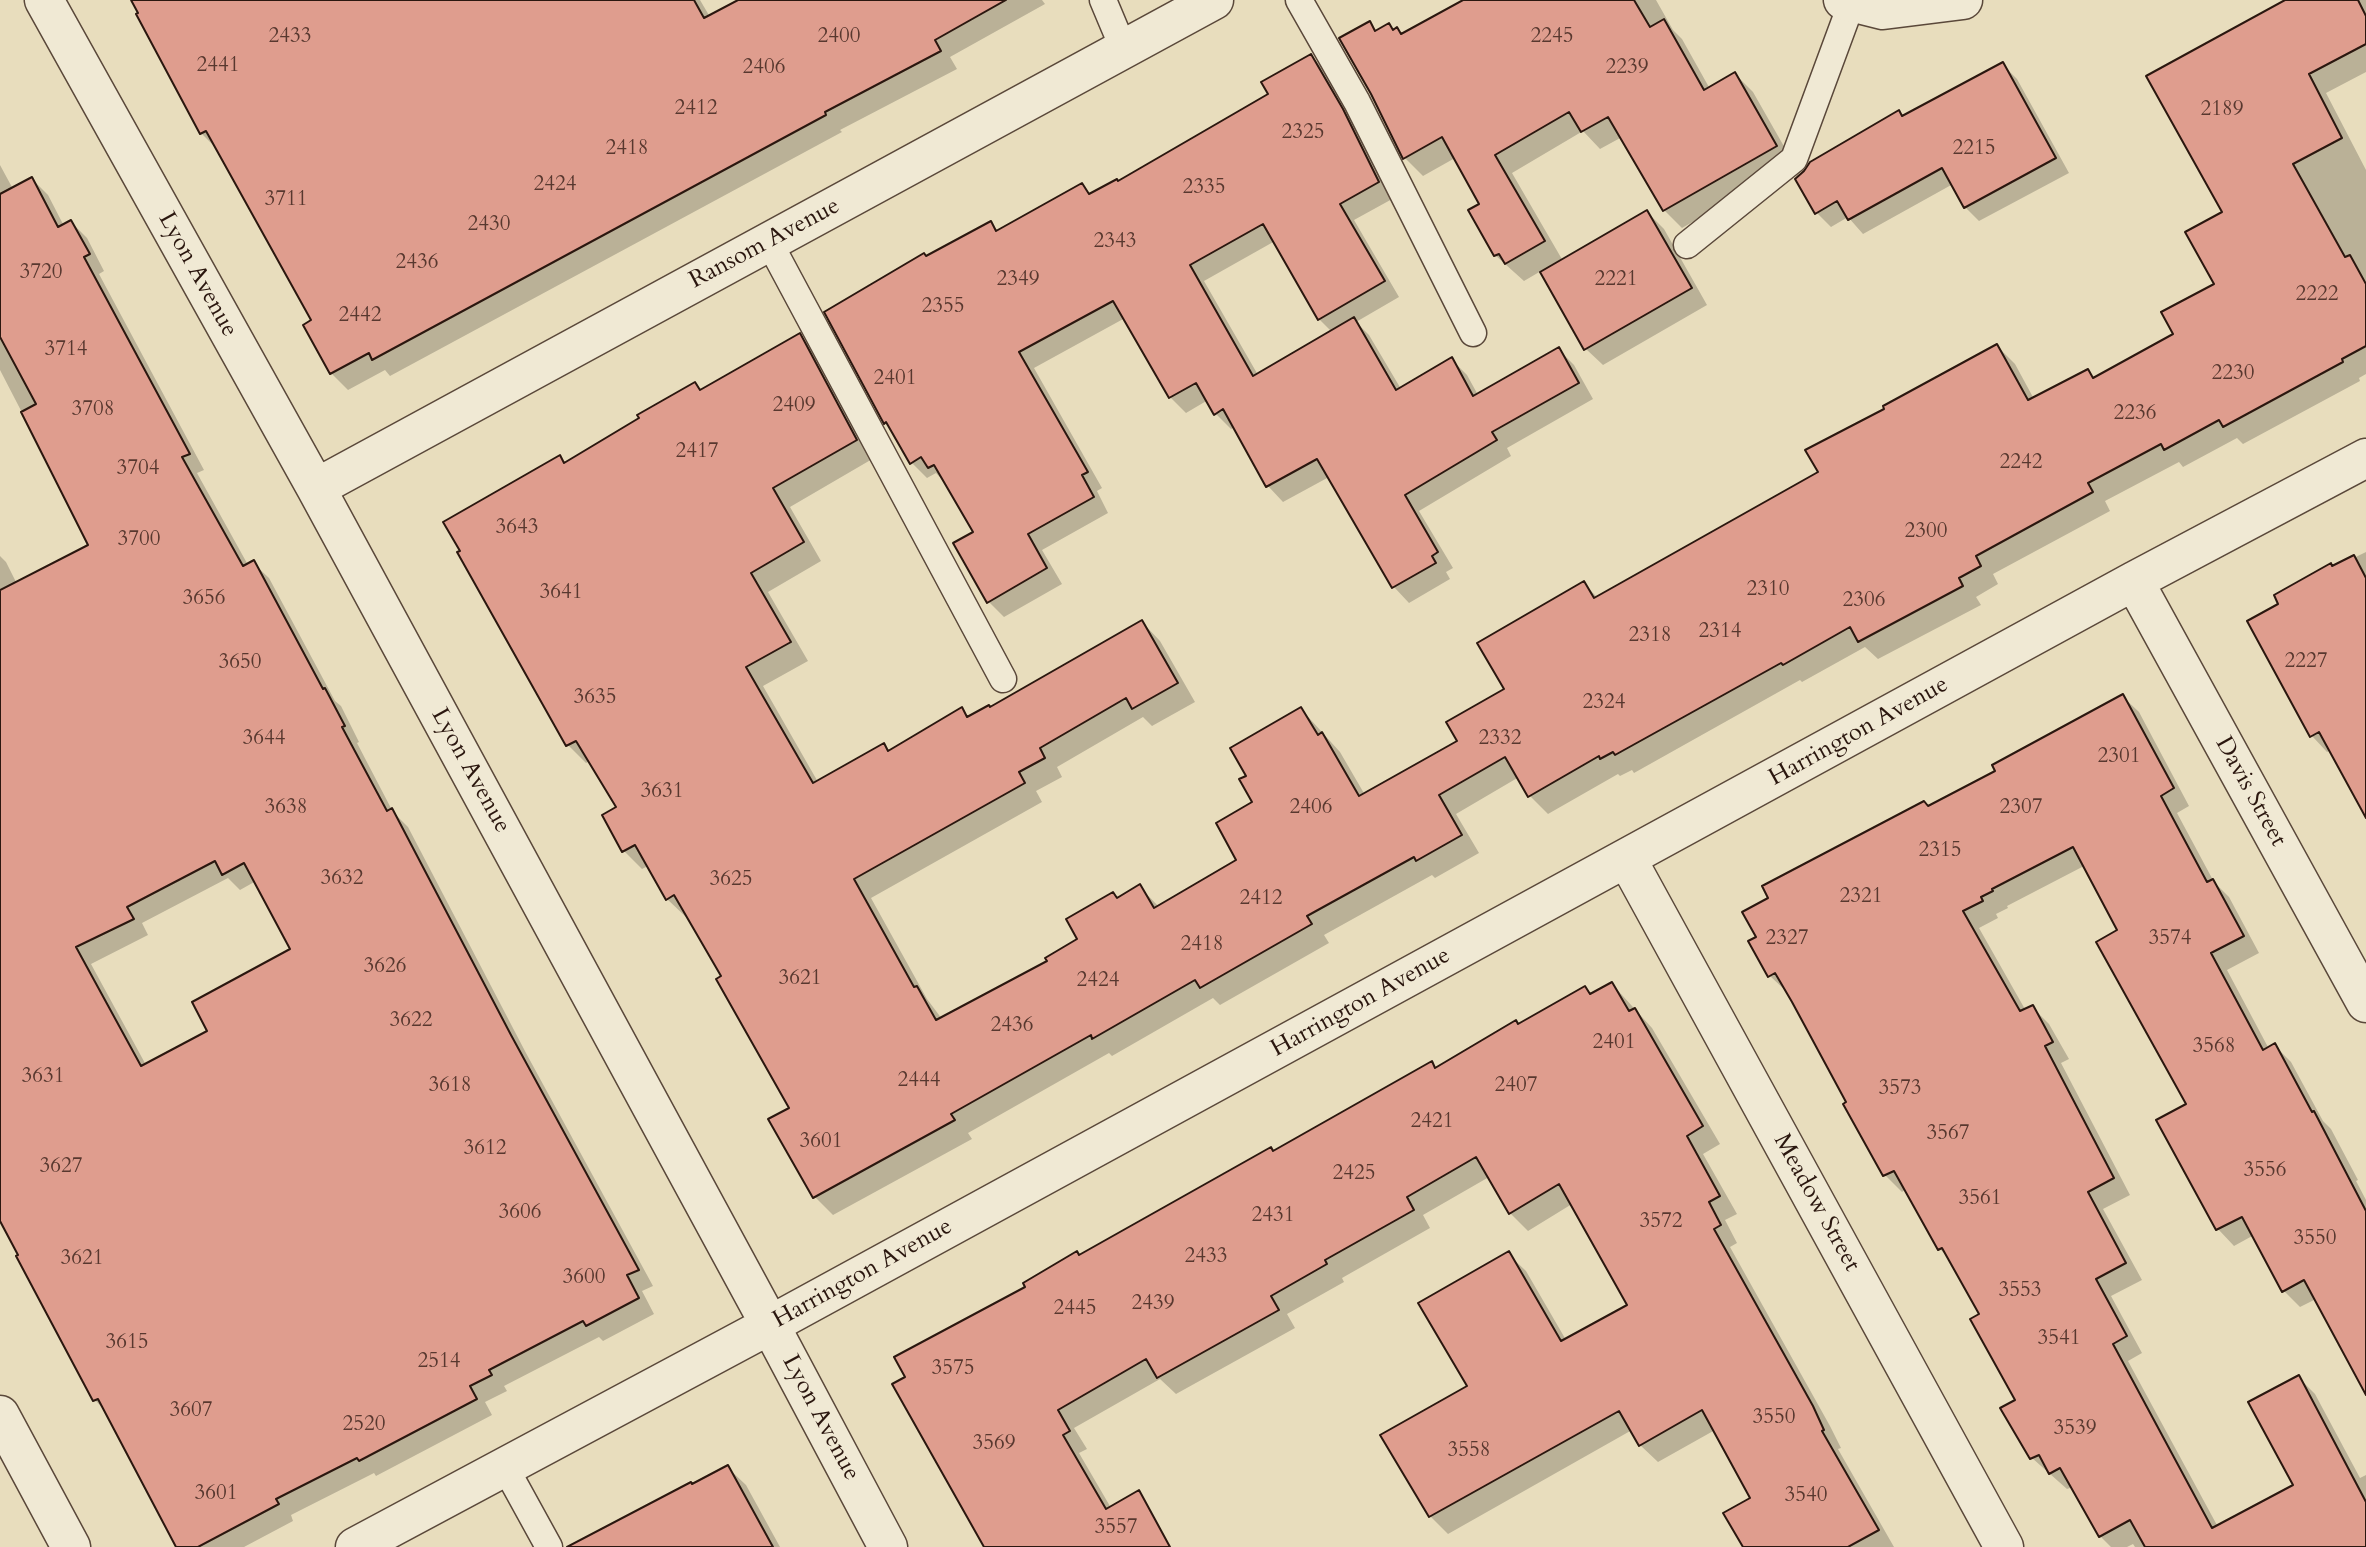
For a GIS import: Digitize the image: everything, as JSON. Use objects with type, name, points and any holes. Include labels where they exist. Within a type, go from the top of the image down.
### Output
[{"type":"street","name":"Lyon Avenue","points":[[44,0],[316,488],[888,1547]]},
{"type":"street","name":"Ransom Avenue","points":[[316,488],[1212,0]]},
{"type":"street","points":[[1847,1],[1883,10],[1963,0]]},
{"type":"street","name":"Harrington Avenue","points":[[355,1547],[770,1325],[2134,581],[2366,458]]},
{"type":"street","name":"Davis Street","points":[[2134,581],[2366,1003]]},
{"type":"street","name":"Meadow Street","points":[[1627,859],[2004,1547]]},
{"type":"street","points":[[0,1415],[71,1547]]},
{"type":"lane","points":[[1103,0],[1124,50]]},
{"type":"lane","points":[[1299,0],[1357,102],[1473,332]]},
{"type":"lane","points":[[1687,245],[1794,159],[1847,1]]},
{"type":"lane","points":[[769,242],[1003,679]]},
{"type":"lane","points":[[505,1467],[549,1547]]},
{"type":"building","points":[[131,0],[694,0],[704,18],[738,0],[1006,0],[935,40],[941,51],[825,112],[826,115],[372,360],[369,353],[330,374],[303,325],[311,320],[206,131],[200,134]]},
{"type":"building","points":[[1463,0],[1634,0],[1650,27],[1664,19],[1704,90],[1735,72],[1777,146],[1663,211],[1608,117],[1581,132],[1569,112],[1495,155],[1545,241],[1505,264],[1499,254],[1494,256],[1468,210],[1479,204],[1442,137],[1403,159],[1371,94],[1339,38],[1370,21],[1375,31],[1389,23],[1393,30],[1397,27],[1401,34]]},
{"type":"building","points":[[2285,0],[2358,0],[2366,16],[2366,44],[2309,74],[2342,138],[2293,164],[2345,257],[2350,255],[2366,284],[2366,346],[2342,359],[2343,362],[2223,427],[2219,420],[2164,450],[2161,444],[2088,483],[2093,492],[1976,556],[1981,566],[1959,578],[1963,586],[1858,642],[1850,627],[1615,755],[1613,752],[1600,759],[1599,756],[1528,797],[1505,757],[1439,795],[1462,835],[1416,861],[1414,857],[1307,916],[1312,924],[1200,988],[1195,980],[1092,1039],[1091,1035],[951,1114],[955,1120],[813,1198],[768,1119],[789,1108],[716,979],[721,976],[674,895],[666,900],[635,845],[622,852],[602,815],[616,807],[576,741],[566,746],[457,552],[460,551],[443,522],[560,455],[564,463],[639,418],[637,415],[695,382],[700,390],[800,333],[857,440],[773,488],[804,542],[751,573],[791,642],[746,667],[813,783],[884,743],[888,751],[962,707],[967,717],[989,705],[990,707],[1142,620],[1178,683],[1132,709],[1126,698],[1040,748],[1045,758],[1019,772],[1025,783],[854,879],[914,987],[917,986],[936,1020],[1047,961],[1045,958],[1077,939],[1066,919],[1113,892],[1117,898],[1140,884],[1154,908],[1236,860],[1216,823],[1252,802],[1239,779],[1246,776],[1230,748],[1301,707],[1318,735],[1322,732],[1359,796],[1457,741],[1446,722],[1504,689],[1477,643],[1584,581],[1594,598],[1818,472],[1805,450],[1884,409],[1883,406],[1997,344],[2028,400],[2088,369],[2093,378],[2173,334],[2161,312],[2214,284],[2185,232],[2222,212],[2146,76]]},
{"type":"building","points":[[1311,54],[1343,109],[1379,182],[1340,204],[1385,281],[1318,320],[1263,224],[1190,265],[1253,376],[1354,317],[1396,390],[1452,357],[1473,396],[1559,347],[1579,383],[1492,432],[1497,440],[1405,495],[1438,552],[1432,556],[1436,563],[1392,588],[1317,459],[1266,487],[1223,409],[1214,415],[1196,383],[1169,398],[1113,301],[1019,352],[1088,472],[1082,475],[1094,497],[1028,534],[1047,568],[987,603],[953,543],[973,532],[934,465],[928,468],[921,457],[910,464],[886,422],[884,424],[824,312],[924,253],[926,256],[991,221],[996,231],[1082,183],[1089,194],[1117,179],[1118,181],[1268,94],[1261,82]]},
{"type":"building","points":[[2003,62],[2056,158],[1964,208],[1942,168],[1848,220],[1837,201],[1815,214],[1795,179],[1810,162],[1899,110],[1902,116]]},
{"type":"building","points":[[32,177],[58,227],[71,220],[90,254],[84,257],[190,454],[182,457],[243,566],[254,560],[323,689],[325,688],[345,726],[342,727],[387,811],[392,808],[639,1270],[627,1275],[639,1298],[586,1326],[583,1321],[489,1370],[492,1375],[470,1386],[477,1399],[359,1461],[357,1458],[276,1499],[279,1504],[198,1547],[176,1547],[98,1399],[93,1401],[0,1221],[0,590],[88,545],[21,412],[36,404],[0,337],[0,194]],"holes":[[[215,861],[222,875],[244,863],[290,949],[192,1002],[207,1031],[141,1066],[76,947],[134,919],[127,907]]]},
{"type":"building","points":[[1647,210],[1692,288],[1584,350],[1540,272]]},
{"type":"building","points":[[2354,555],[2366,578],[2366,818],[2319,732],[2310,737],[2247,621],[2278,604],[2274,595],[2331,563],[2332,566]]},
{"type":"building","points":[[2123,694],[2174,788],[2161,796],[2207,882],[2213,879],[2244,936],[2211,953],[2263,1050],[2275,1043],[2366,1211],[2366,1395],[2304,1280],[2282,1292],[2242,1217],[2216,1230],[2156,1120],[2186,1104],[2096,942],[2117,930],[2073,847],[1992,889],[1993,891],[1981,897],[1983,901],[1963,911],[2020,1011],[2033,1005],[2053,1042],[2045,1046],[2114,1178],[2088,1192],[2126,1263],[2096,1279],[2127,1336],[2113,1344],[2212,1528],[2293,1485],[2248,1402],[2299,1375],[2366,1502],[2366,1547],[2145,1547],[2130,1520],[2099,1537],[2060,1468],[2049,1474],[2039,1455],[2030,1459],[2000,1408],[2015,1400],[1970,1319],[1979,1314],[1942,1248],[1938,1250],[1894,1171],[1883,1176],[1792,1002],[1775,973],[1768,977],[1748,941],[1756,937],[1742,912],[1768,898],[1762,886],[1924,801],[1928,806],[1995,771],[1992,765]]},
{"type":"building","points":[[1612,982],[1629,1011],[1635,1008],[1703,1126],[1687,1136],[1720,1196],[1709,1202],[1721,1225],[1714,1229],[1813,1406],[1824,1430],[1822,1431],[1879,1530],[1848,1547],[1743,1547],[1723,1513],[1750,1498],[1702,1410],[1639,1446],[1619,1411],[1429,1517],[1380,1435],[1467,1386],[1418,1303],[1509,1251],[1561,1341],[1627,1305],[1559,1184],[1509,1214],[1476,1157],[1407,1197],[1414,1210],[1325,1260],[1327,1264],[1271,1296],[1279,1310],[1157,1378],[1146,1359],[1058,1410],[1070,1431],[1063,1435],[1106,1509],[1139,1490],[1170,1547],[984,1547],[892,1384],[905,1377],[894,1357],[1025,1287],[1023,1283],[1077,1251],[1079,1255],[1271,1147],[1273,1151],[1432,1061],[1435,1068],[1516,1020],[1518,1024],[1585,986],[1590,994]]},
{"type":"building","points":[[728,1465],[773,1547],[567,1547],[691,1482],[692,1484]]}]
